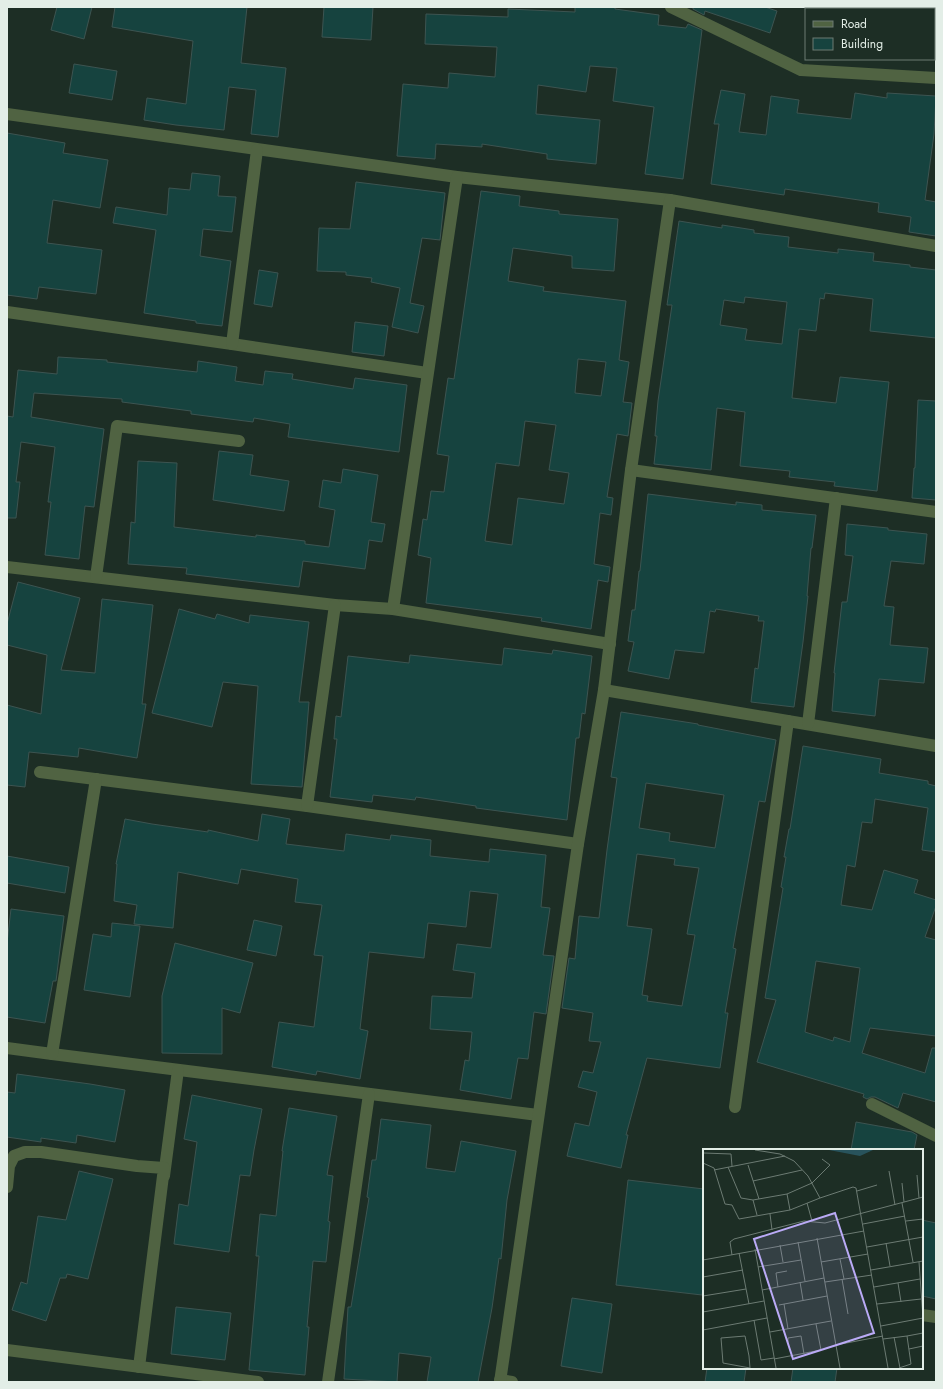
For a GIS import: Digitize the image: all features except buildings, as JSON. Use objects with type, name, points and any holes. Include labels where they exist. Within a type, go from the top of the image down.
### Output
[{"type":"street","points":[[671,7],[801,70],[936,78]]},
{"type":"street","points":[[7,114],[457,177],[670,200],[936,246]]},
{"type":"street","points":[[232,344],[257,150]]},
{"type":"street","points":[[393,609],[457,177]]},
{"type":"street","points":[[504,1381],[538,1115],[578,844],[604,690],[631,470],[670,200]]},
{"type":"street","points":[[7,312],[427,373]]},
{"type":"street","points":[[96,578],[117,426],[239,441]]},
{"type":"street","points":[[631,470],[936,512]]},
{"type":"street","points":[[808,724],[836,498]]},
{"type":"street","points":[[7,568],[335,605],[393,609],[610,644]]},
{"type":"street","points":[[307,806],[335,605]]},
{"type":"street","points":[[604,690],[936,746]]},
{"type":"street","points":[[735,1107],[788,721]]},
{"type":"street","points":[[40,772],[307,806],[578,844]]},
{"type":"street","points":[[52,1054],[96,779]]},
{"type":"street","points":[[7,1048],[538,1115]]},
{"type":"street","points":[[139,1367],[178,1070]]},
{"type":"street","points":[[328,1382],[369,1094]]},
{"type":"street","points":[[872,1104],[936,1136]]},
{"type":"street","points":[[7,1187],[9,1166],[14,1156],[25,1152],[41,1152],[137,1166],[164,1168],[162,1189]]},
{"type":"street","points":[[923,1315],[936,1317]]},
{"type":"street","points":[[7,1350],[258,1382]]}]
